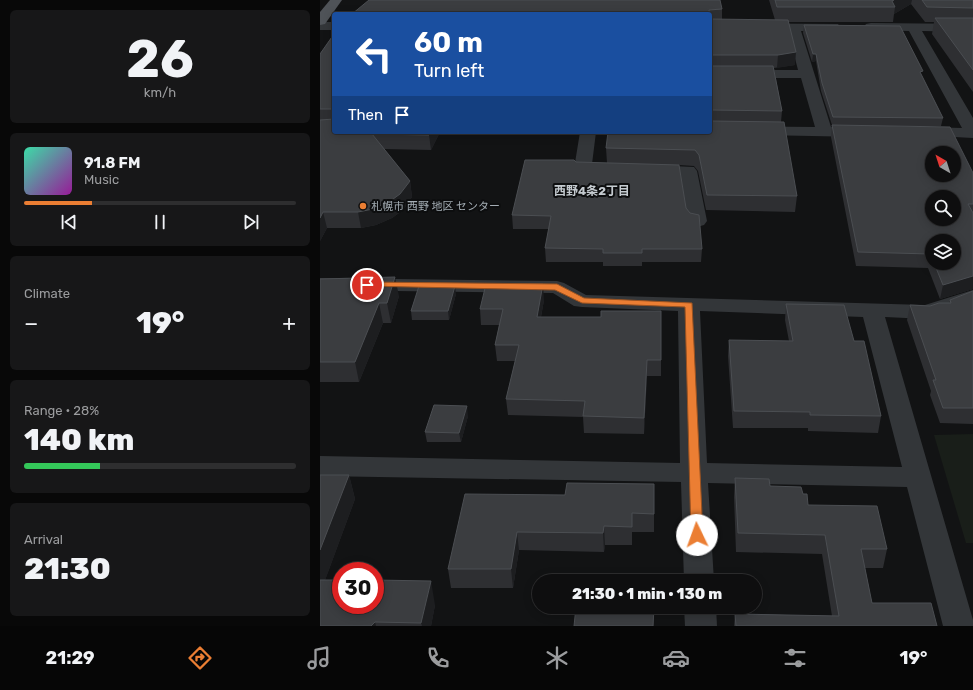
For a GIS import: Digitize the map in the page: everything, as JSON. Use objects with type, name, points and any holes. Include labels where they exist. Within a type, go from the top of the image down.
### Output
[{"type":"main road","points":[[320,21],[336,0]]},
{"type":"street","points":[[320,26],[332,26]]},
{"type":"street","points":[[712,27],[973,28]]},
{"type":"street","points":[[793,27],[824,131]]},
{"type":"street","points":[[910,132],[973,132],[913,27]]},
{"type":"street","points":[[712,74],[807,74]]},
{"type":"street","points":[[712,131],[879,132]]},
{"type":"street","points":[[588,134],[583,169],[688,171],[697,221]]},
{"type":"street","points":[[320,284],[557,287],[582,301],[927,312],[973,296]]},
{"type":"street","points":[[689,305],[699,574]]},
{"type":"street","points":[[872,310],[959,626]]},
{"type":"street","points":[[320,466],[917,477]]},
{"type":"street","points":[[700,614],[701,626]]},
{"type":"shaded area","points":[[973,434],[973,543],[966,543],[934,435]]},
{"type":"building","points":[[369,0],[720,0],[722,9],[709,10],[709,12],[354,12]]},
{"type":"building","points":[[775,0],[894,0],[892,1],[895,7],[777,7]]},
{"type":"building","points":[[922,0],[973,0],[973,8],[927,7]]},
{"type":"building","points":[[935,18],[973,18],[973,70]]},
{"type":"building","points":[[712,19],[788,20],[796,52],[778,55],[712,55]]},
{"type":"building","points":[[804,25],[900,26],[923,71],[920,72],[943,118],[833,117],[822,83],[816,54],[813,54]]},
{"type":"building","points":[[332,37],[332,109],[320,109],[320,54]]},
{"type":"building","points":[[712,66],[773,66],[782,111],[712,110]]},
{"type":"building","points":[[332,119],[332,134],[372,134],[410,181],[400,194],[389,202],[373,209],[358,212],[323,212],[320,218],[320,120]]},
{"type":"building","points":[[712,121],[784,122],[797,196],[707,195],[699,155],[695,150],[606,148],[608,134],[712,134]]},
{"type":"building","points":[[832,125],[950,127],[960,146],[925,146],[925,182],[961,182],[961,149],[973,173],[973,204],[968,204],[973,213],[973,276],[943,285],[937,270],[961,270],[961,234],[925,234],[925,254],[858,252]]},
{"type":"building","points":[[372,134],[430,134],[429,135]]},
{"type":"building","points":[[525,160],[574,160],[576,162],[679,165],[686,208],[690,213],[699,215],[702,249],[642,249],[642,253],[603,253],[603,249],[545,248],[551,216],[512,215]]},
{"type":"building","points":[[395,277],[387,303],[379,303],[355,362],[320,362],[320,279]]},
{"type":"building","points":[[486,284],[543,284],[537,317],[601,317],[601,311],[661,311],[661,360],[647,360],[644,418],[583,416],[585,401],[506,399],[519,345],[495,345],[503,309],[480,309]]},
{"type":"building","points":[[419,286],[455,286],[448,311],[411,311]]},
{"type":"building","points":[[973,291],[973,408],[943,408],[933,380],[936,380],[910,305],[930,306],[939,303],[951,303],[950,300]]},
{"type":"building","points":[[786,304],[844,305],[854,341],[864,341],[881,416],[810,415],[810,412],[734,411],[729,340],[793,341]]},
{"type":"building","points":[[434,405],[467,406],[459,433],[425,432]]},
{"type":"building","points":[[320,475],[349,475],[320,550]]},
{"type":"building","points":[[735,478],[769,479],[770,486],[801,487],[803,494],[807,494],[808,505],[877,506],[887,549],[861,549],[872,603],[931,603],[937,626],[736,626],[735,614],[839,616],[825,535],[738,533]]},
{"type":"building","points":[[567,483],[654,484],[654,514],[632,513],[632,527],[604,526],[603,533],[517,532],[511,569],[448,569],[465,494],[565,495]]},
{"type":"building","points":[[320,580],[332,580],[332,614],[384,614],[384,580],[431,581],[421,623],[375,622],[371,626],[320,626]]},
{"type":"building","points":[[575,614],[654,614],[653,626],[574,626]]},
{"type":"place","name":"札幌市 西野 地区 センター","points":[[363,206]]},
{"type":"district","name":"西野4条2丁目","points":[[592,191]]},
{"type":"route","points":[[367,285],[557,287],[582,301],[689,305],[697,535]]}]
